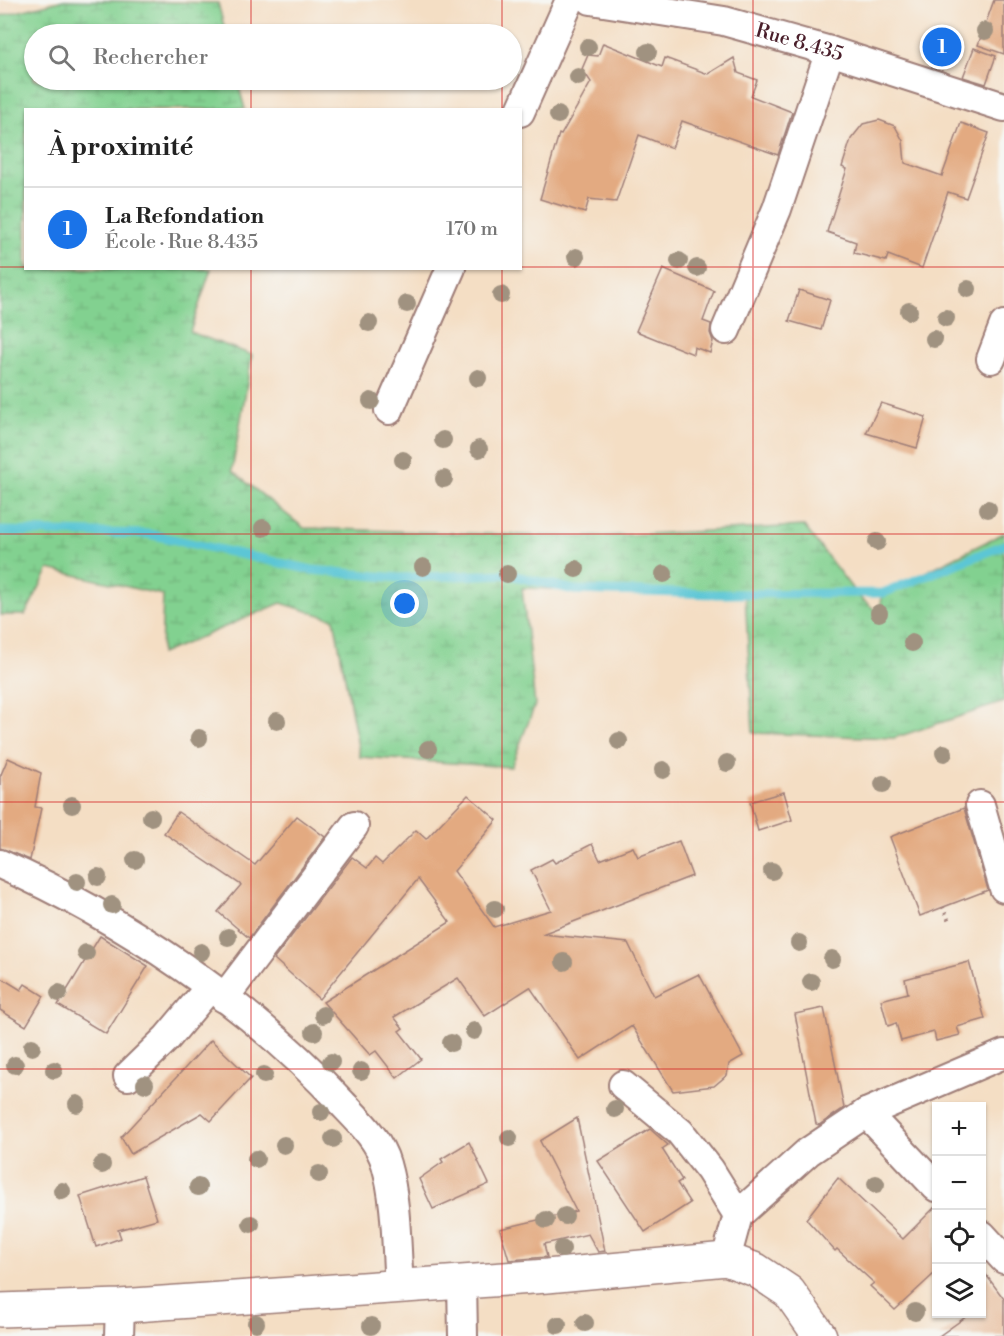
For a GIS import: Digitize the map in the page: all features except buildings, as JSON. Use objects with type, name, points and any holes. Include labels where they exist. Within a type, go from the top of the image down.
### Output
[{"type":"street","points":[[522,108],[570,0]]},
{"type":"street","name":"Rue 8.435","points":[[591,0],[724,21],[830,51],[1004,106]]},
{"type":"street","points":[[726,330],[777,209],[830,51]]},
{"type":"street","points":[[389,410],[450,270]]},
{"type":"street","points":[[991,359],[1004,325]]},
{"type":"street","points":[[980,805],[1004,888]]},
{"type":"street","points":[[128,1076],[216,993],[354,826]]},
{"type":"street","points":[[0,864],[86,907],[153,947],[216,993],[310,1068],[370,1134],[386,1163],[399,1286]]},
{"type":"street","points":[[726,1258],[738,1215],[747,1204],[808,1152],[866,1113],[1004,1054]]},
{"type":"street","points":[[623,1085],[680,1132],[710,1170],[738,1215]]},
{"type":"street","points":[[866,1113],[932,1183]]},
{"type":"street","points":[[986,1240],[1004,1259]]},
{"type":"street","points":[[0,1310],[119,1321],[399,1286],[726,1258],[756,1269],[789,1292],[820,1336]]},
{"type":"street","points":[[462,1281],[463,1336]]},
{"type":"path","points":[[943,907],[949,921]]},
{"type":"green space","points":[[64,0],[218,3],[223,24],[24,24],[24,90],[240,90],[245,108],[24,108],[24,270],[211,270],[190,332],[252,355],[232,471],[304,528],[585,537],[804,526],[858,596],[879,613],[883,593],[1004,533],[1004,702],[894,738],[753,733],[745,595],[522,588],[535,705],[511,767],[360,757],[334,619],[281,603],[161,654],[163,595],[49,569],[25,615],[0,615],[0,16]]},
{"type":"waterway","points":[[0,531],[149,534],[312,570],[399,578],[507,574],[574,590],[718,594],[883,593],[1004,545]]},
{"type":"place","name":"La Refondation","points":[[942,47]]}]
